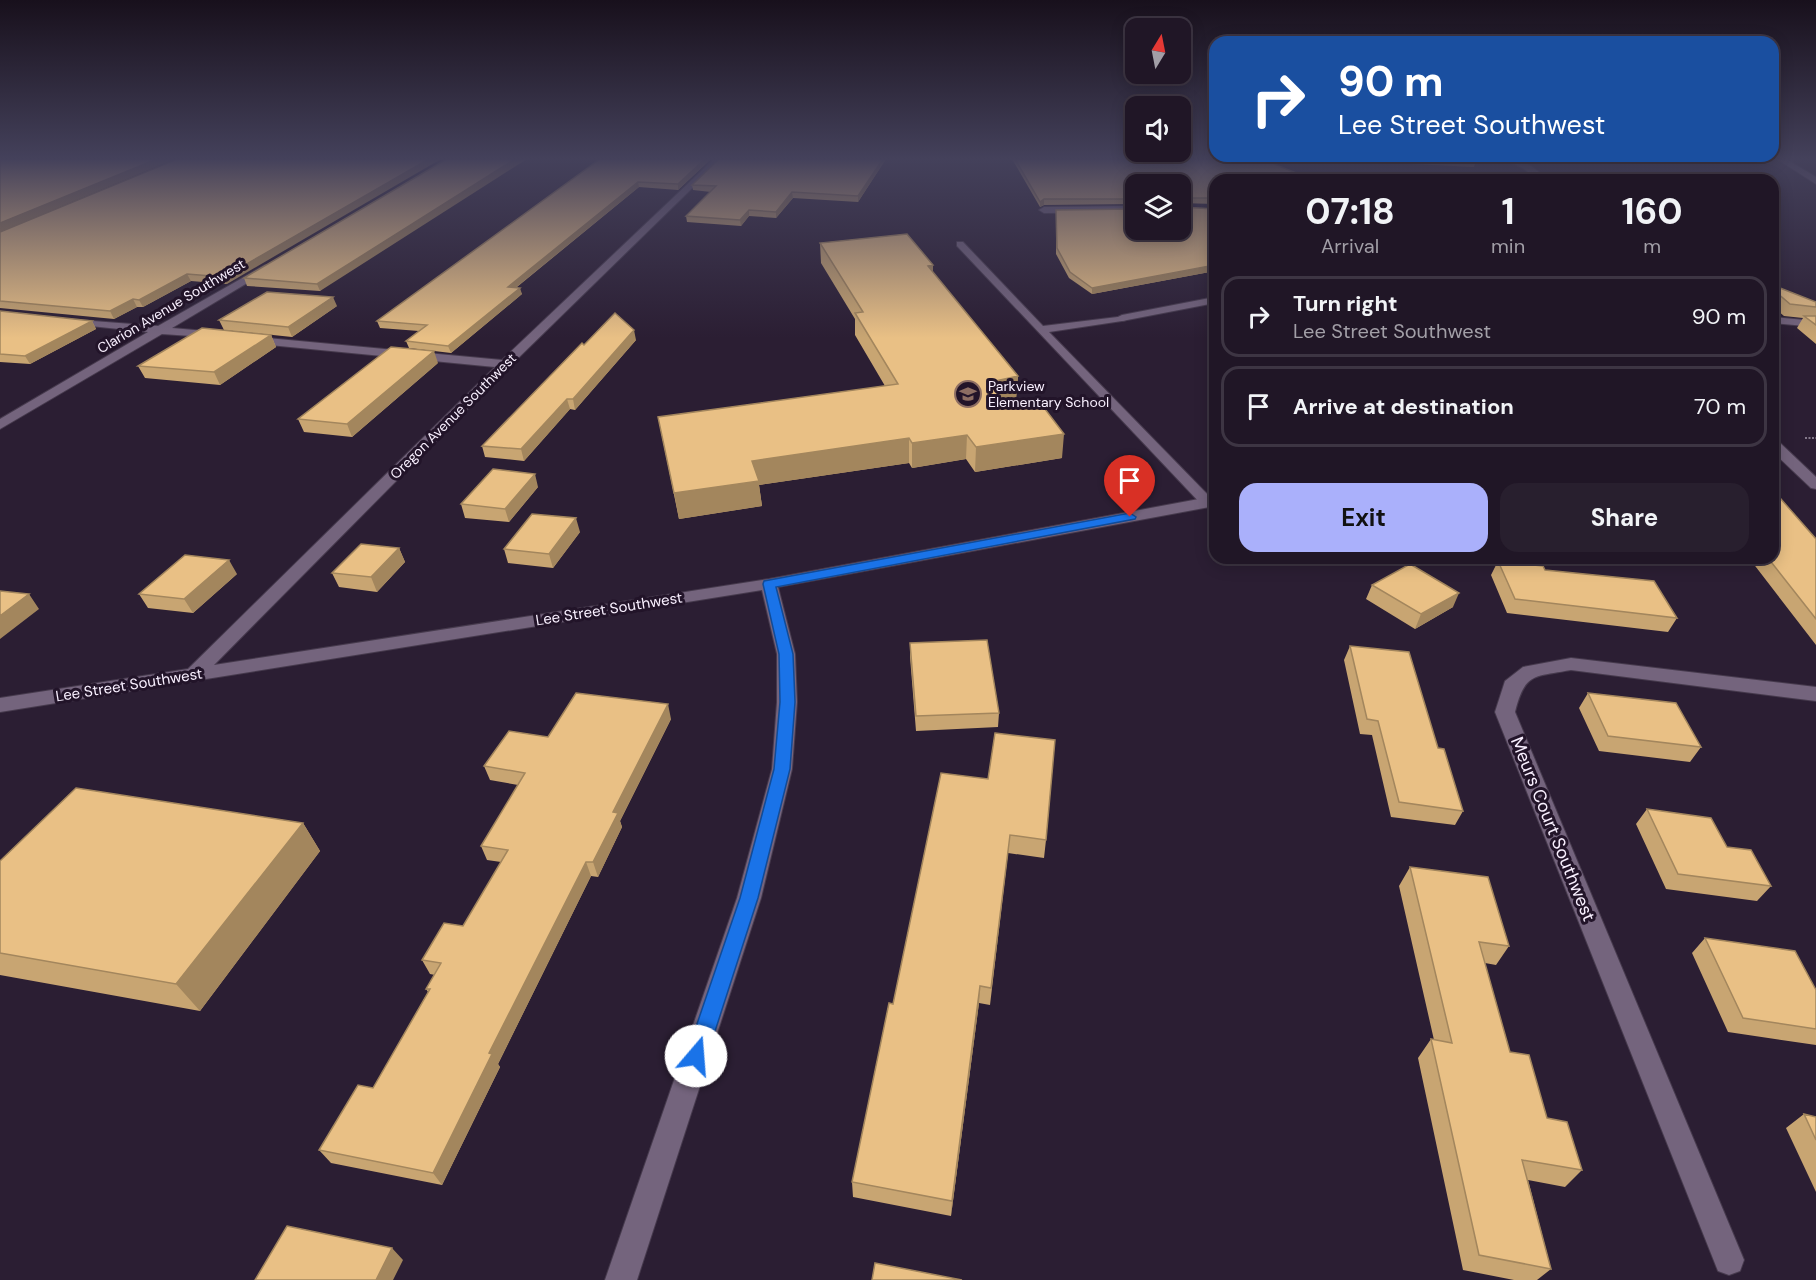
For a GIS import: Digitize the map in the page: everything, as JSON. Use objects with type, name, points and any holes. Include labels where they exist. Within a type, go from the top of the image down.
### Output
[{"type":"street","name":"Oregon Avenue Southwest","points":[[192,676],[505,364],[656,219]]},
{"type":"street","points":[[960,244],[1040,330],[1209,499]]},
{"type":"street","name":"Clarion Avenue Southwest","points":[[0,425],[279,260]]},
{"type":"street","points":[[1040,330],[1122,318],[1209,301]]},
{"type":"street","points":[[57,319],[505,364]]},
{"type":"street","points":[[1779,321],[1816,324]]},
{"type":"street","points":[[1779,450],[1816,485]]},
{"type":"street","name":"Lee Street Southwest","points":[[0,705],[769,584],[1209,501]]},
{"type":"street","points":[[621,1280],[749,898],[782,769],[787,702],[786,654],[769,584]]},
{"type":"street","name":"Meurs Court Southwest","points":[[1730,1260],[1505,712],[1512,686],[1530,670],[1571,664],[1816,694]]},
{"type":"building","points":[[32,219],[325,219],[224,277],[187,274],[139,300],[133,299],[110,311],[0,301],[0,232]]},
{"type":"building","points":[[345,219],[420,219],[317,284],[244,278]]},
{"type":"building","points":[[518,219],[593,219],[508,287],[520,288],[448,346],[406,341],[427,325],[377,321]]},
{"type":"building","points":[[1056,219],[1125,219],[1125,240],[1191,240],[1191,219],[1209,219],[1209,266],[1092,288],[1070,272],[1057,248]]},
{"type":"building","name":"Parkview Elementary School","points":[[907,234],[933,265],[928,266],[1018,376],[995,381],[999,408],[1042,405],[1064,434],[976,447],[967,435],[912,443],[909,438],[752,461],[759,481],[674,493],[658,417],[898,384],[855,313],[863,312],[820,243]]},
{"type":"building","points":[[1780,288],[1816,302],[1816,307],[1790,304],[1779,295]]},
{"type":"building","points":[[267,292],[333,297],[288,327],[219,320]]},
{"type":"building","points":[[0,311],[92,321],[25,356],[0,354]]},
{"type":"building","points":[[615,313],[634,330],[573,399],[567,399],[521,449],[482,446],[582,343],[584,345]]},
{"type":"building","points":[[1804,316],[1816,316],[1816,325]]},
{"type":"building","points":[[202,328],[271,335],[214,372],[138,366]]},
{"type":"building","points":[[391,347],[434,351],[347,424],[298,419]]},
{"type":"building","points":[[493,469],[535,474],[505,509],[461,504]]},
{"type":"building","points":[[1779,497],[1816,539],[1816,619],[1773,564],[1779,564]]},
{"type":"building","points":[[532,514],[576,518],[549,554],[504,549]]},
{"type":"building","points":[[361,544],[399,548],[371,577],[332,573]]},
{"type":"building","points":[[185,555],[229,560],[184,599],[139,594]]},
{"type":"building","points":[[1410,564],[1459,593],[1421,614],[1372,585]]},
{"type":"building","points":[[1499,564],[1525,564],[1543,566],[1545,570],[1654,581],[1677,618],[1515,599]]},
{"type":"building","points":[[0,591],[29,594],[0,616]]},
{"type":"building","points":[[987,640],[999,713],[916,716],[910,643]]},
{"type":"building","points":[[1350,646],[1409,652],[1438,748],[1444,749],[1463,811],[1399,802],[1378,721],[1367,719]]},
{"type":"building","points":[[576,693],[668,704],[613,812],[618,813],[593,862],[586,862],[489,1053],[492,1054],[433,1173],[319,1150],[358,1085],[373,1088],[430,989],[426,989],[441,963],[422,960],[444,923],[463,926],[508,850],[481,846],[525,773],[484,766],[509,731],[548,737]]},
{"type":"building","points":[[1588,693],[1676,703],[1701,747],[1608,736]]},
{"type":"building","points":[[995,733],[1055,740],[1046,840],[1010,835],[991,988],[980,986],[952,1201],[852,1182],[889,1003],[893,1004],[941,773],[988,779]]},
{"type":"building","points":[[76,788],[303,823],[176,984],[0,953],[0,861]]},
{"type":"building","points":[[1647,809],[1711,818],[1727,847],[1751,850],[1771,886],[1678,874]]},
{"type":"building","points":[[1410,867],[1488,877],[1509,946],[1479,942],[1510,1052],[1529,1055],[1547,1118],[1567,1122],[1582,1170],[1522,1160],[1551,1269],[1479,1255],[1431,1039],[1452,1043]]},
{"type":"building","points":[[1705,938],[1795,951],[1816,990],[1816,1029],[1743,1018]]},
{"type":"building","points":[[1804,1114],[1816,1117],[1816,1140]]},
{"type":"building","points":[[287,1226],[392,1248],[376,1280],[255,1280]]},
{"type":"building","points":[[875,1263],[962,1280],[872,1280]]},
{"type":"place","name":"Parkview Elementary School","points":[[968,394]]},
{"type":"route","points":[[696,1056],[749,898],[782,769],[787,702],[786,654],[769,584],[1130,517]]}]
